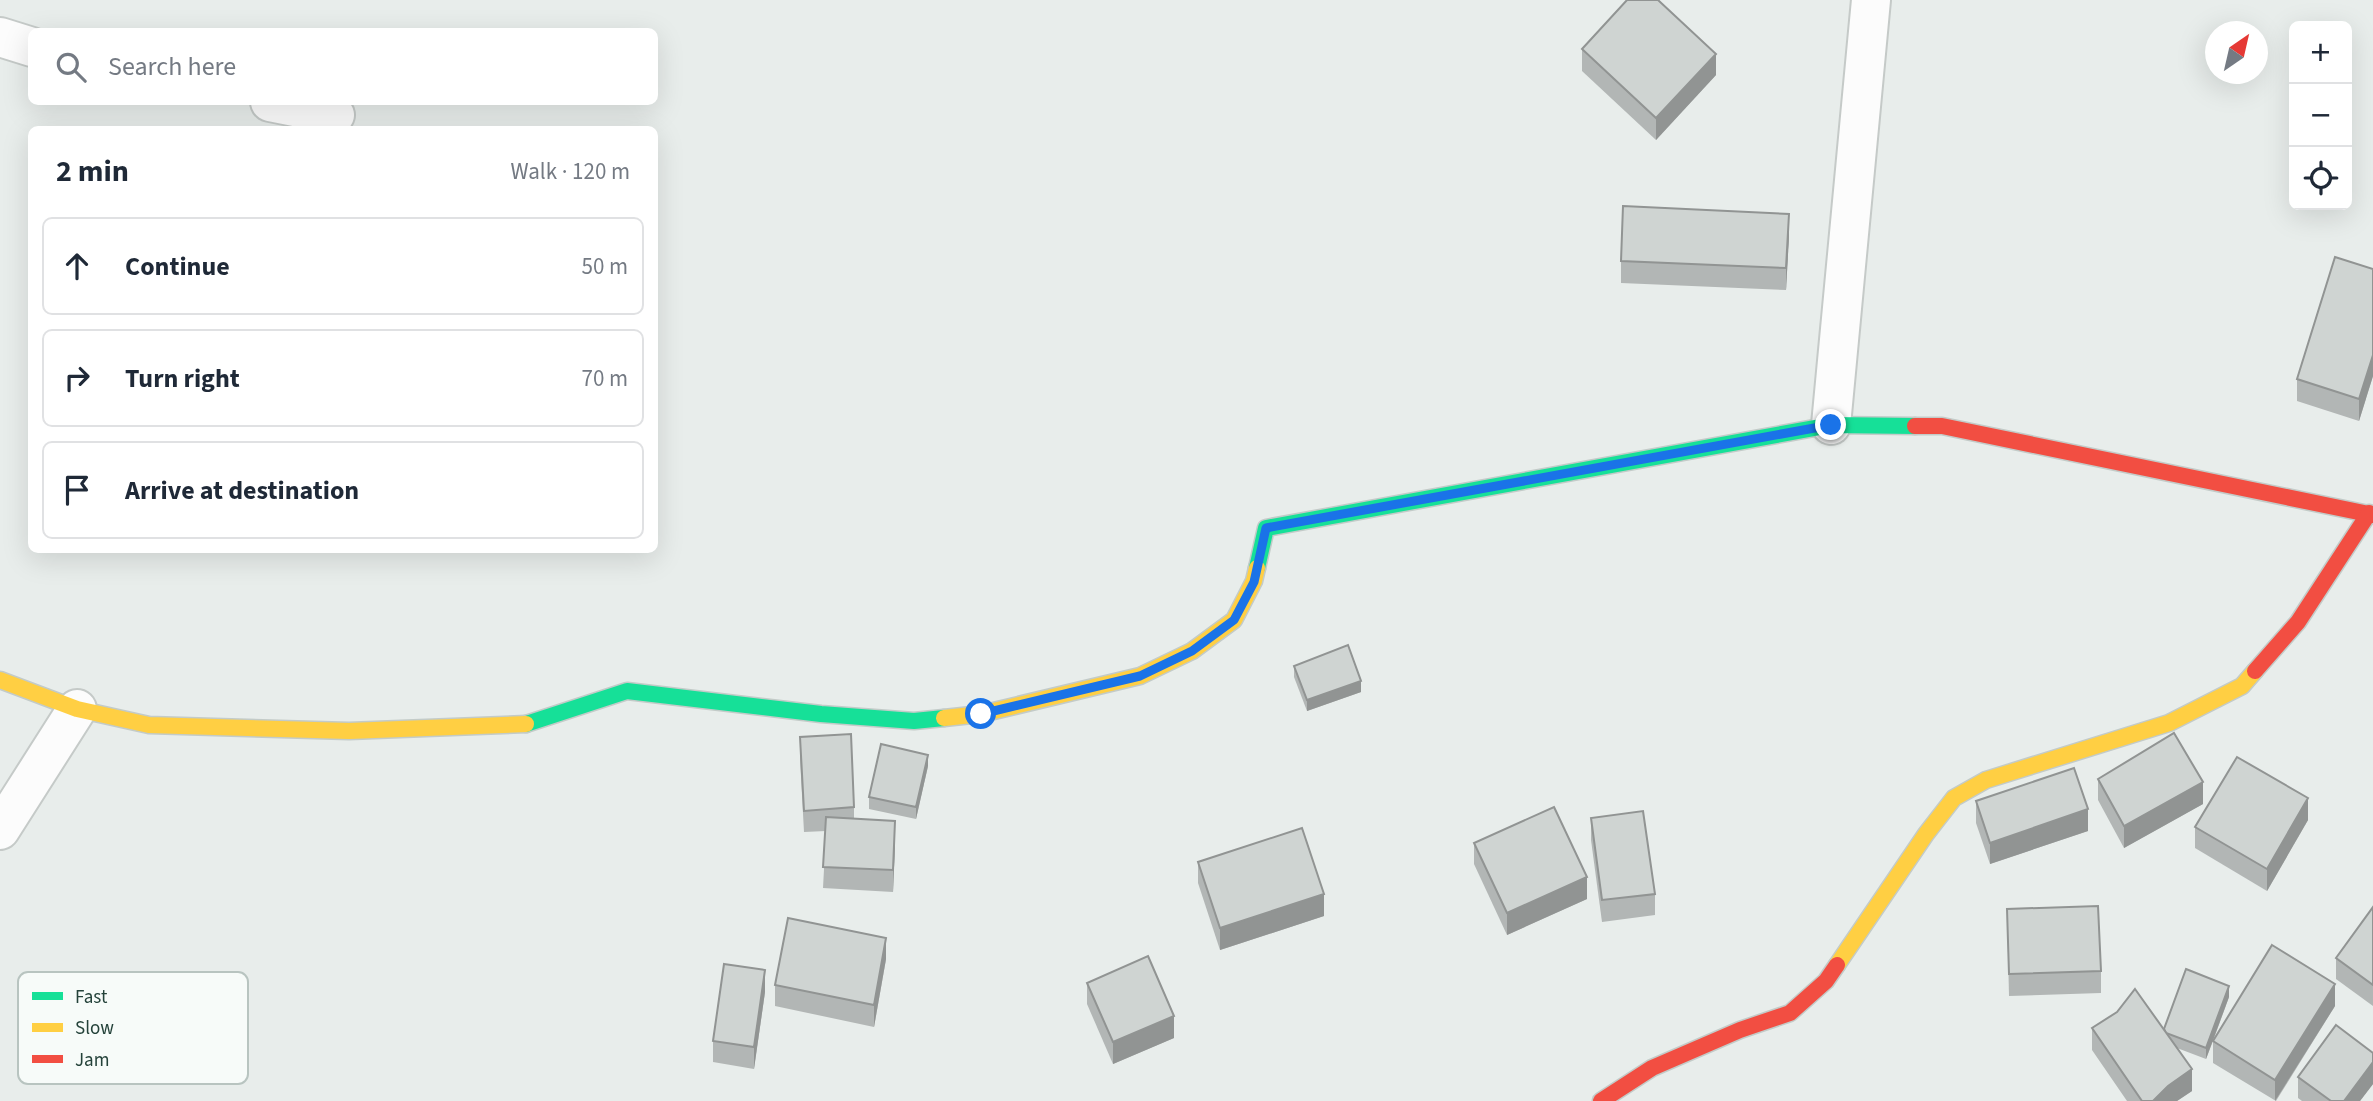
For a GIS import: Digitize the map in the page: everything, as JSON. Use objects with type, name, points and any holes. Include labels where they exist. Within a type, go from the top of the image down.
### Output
[{"type":"street","points":[[1831,425],[1871,0]]},
{"type":"street","points":[[0,37],[28,46]]},
{"type":"street","points":[[285,105],[335,115]]},
{"type":"street","points":[[0,680],[78,709],[149,725],[349,731],[530,724],[627,691],[914,721],[981,714],[1140,676],[1192,651],[1234,620],[1254,582],[1266,528],[1831,425],[1942,426],[2371,514],[2298,622],[2242,686],[2169,723],[1986,780],[1954,798],[1926,834],[1826,981],[1790,1013],[1740,1030],[1652,1068],[1601,1101]]},
{"type":"street","points":[[0,830],[78,709]]},
{"type":"building","points":[[1627,0],[1658,0],[1716,54],[1656,118],[1582,49]]},
{"type":"building","points":[[1623,206],[1789,214],[1786,268],[1621,261]]},
{"type":"building","points":[[2335,257],[2373,269],[2373,355],[2359,399],[2297,379]]},
{"type":"building","points":[[1348,645],[1361,681],[1307,700],[1294,666]]},
{"type":"building","points":[[2174,733],[2203,782],[2124,826],[2098,779]]},
{"type":"building","points":[[851,734],[854,807],[804,811],[800,737]]},
{"type":"building","points":[[881,744],[928,755],[916,807],[869,797]]},
{"type":"building","points":[[2237,757],[2308,798],[2267,869],[2195,827]]},
{"type":"building","points":[[2074,768],[2088,809],[1990,843],[1976,801]]},
{"type":"building","points":[[1554,807],[1587,877],[1507,913],[1474,843]]},
{"type":"building","points":[[1643,811],[1655,894],[1602,900],[1591,818]]},
{"type":"building","points":[[826,817],[895,821],[893,870],[823,867]]},
{"type":"building","points":[[1302,828],[1324,894],[1220,928],[1198,862]]},
{"type":"building","points":[[2098,906],[2101,971],[2009,974],[2007,909]]},
{"type":"building","points":[[2373,907],[2373,985],[2336,958]]},
{"type":"building","points":[[788,918],[886,938],[874,1005],[775,985]]},
{"type":"building","points":[[2272,945],[2335,984],[2275,1080],[2213,1041]]},
{"type":"building","points":[[1148,956],[1174,1016],[1113,1042],[1087,983]]},
{"type":"building","points":[[724,964],[765,970],[754,1047],[713,1041]]},
{"type":"building","points":[[2186,969],[2229,986],[2206,1048],[2166,1033],[2164,1029]]},
{"type":"building","points":[[2135,989],[2192,1069],[2153,1101],[2142,1101],[2092,1028],[2117,1012]]},
{"type":"building","points":[[2336,1025],[2373,1053],[2373,1062],[2344,1101],[2331,1101],[2298,1077]]},
{"type":"traffic: fast","points":[[1257,568],[1266,528],[1831,425],[1915,426]]},
{"type":"traffic: fast","points":[[526,724],[627,691],[821,714],[914,721],[944,718]]},
{"type":"traffic: slow","points":[[944,718],[981,714],[1140,676],[1192,651],[1234,620],[1254,581],[1257,568]]},
{"type":"traffic: slow","points":[[1837,965],[1926,834],[1954,798],[1986,780],[2169,723],[2242,686],[2255,671]]},
{"type":"traffic: slow","points":[[0,680],[77,709],[149,725],[349,731],[526,724]]},
{"type":"traffic: jam","points":[[1915,426],[1942,426],[2373,515]]},
{"type":"traffic: jam","points":[[2255,671],[2298,622],[2369,513]]},
{"type":"traffic: jam","points":[[1601,1101],[1652,1068],[1740,1030],[1790,1013],[1826,981],[1837,965]]},
{"type":"route","points":[[981,714],[1140,676],[1192,651],[1234,620],[1254,582],[1266,528],[1831,425]]}]
